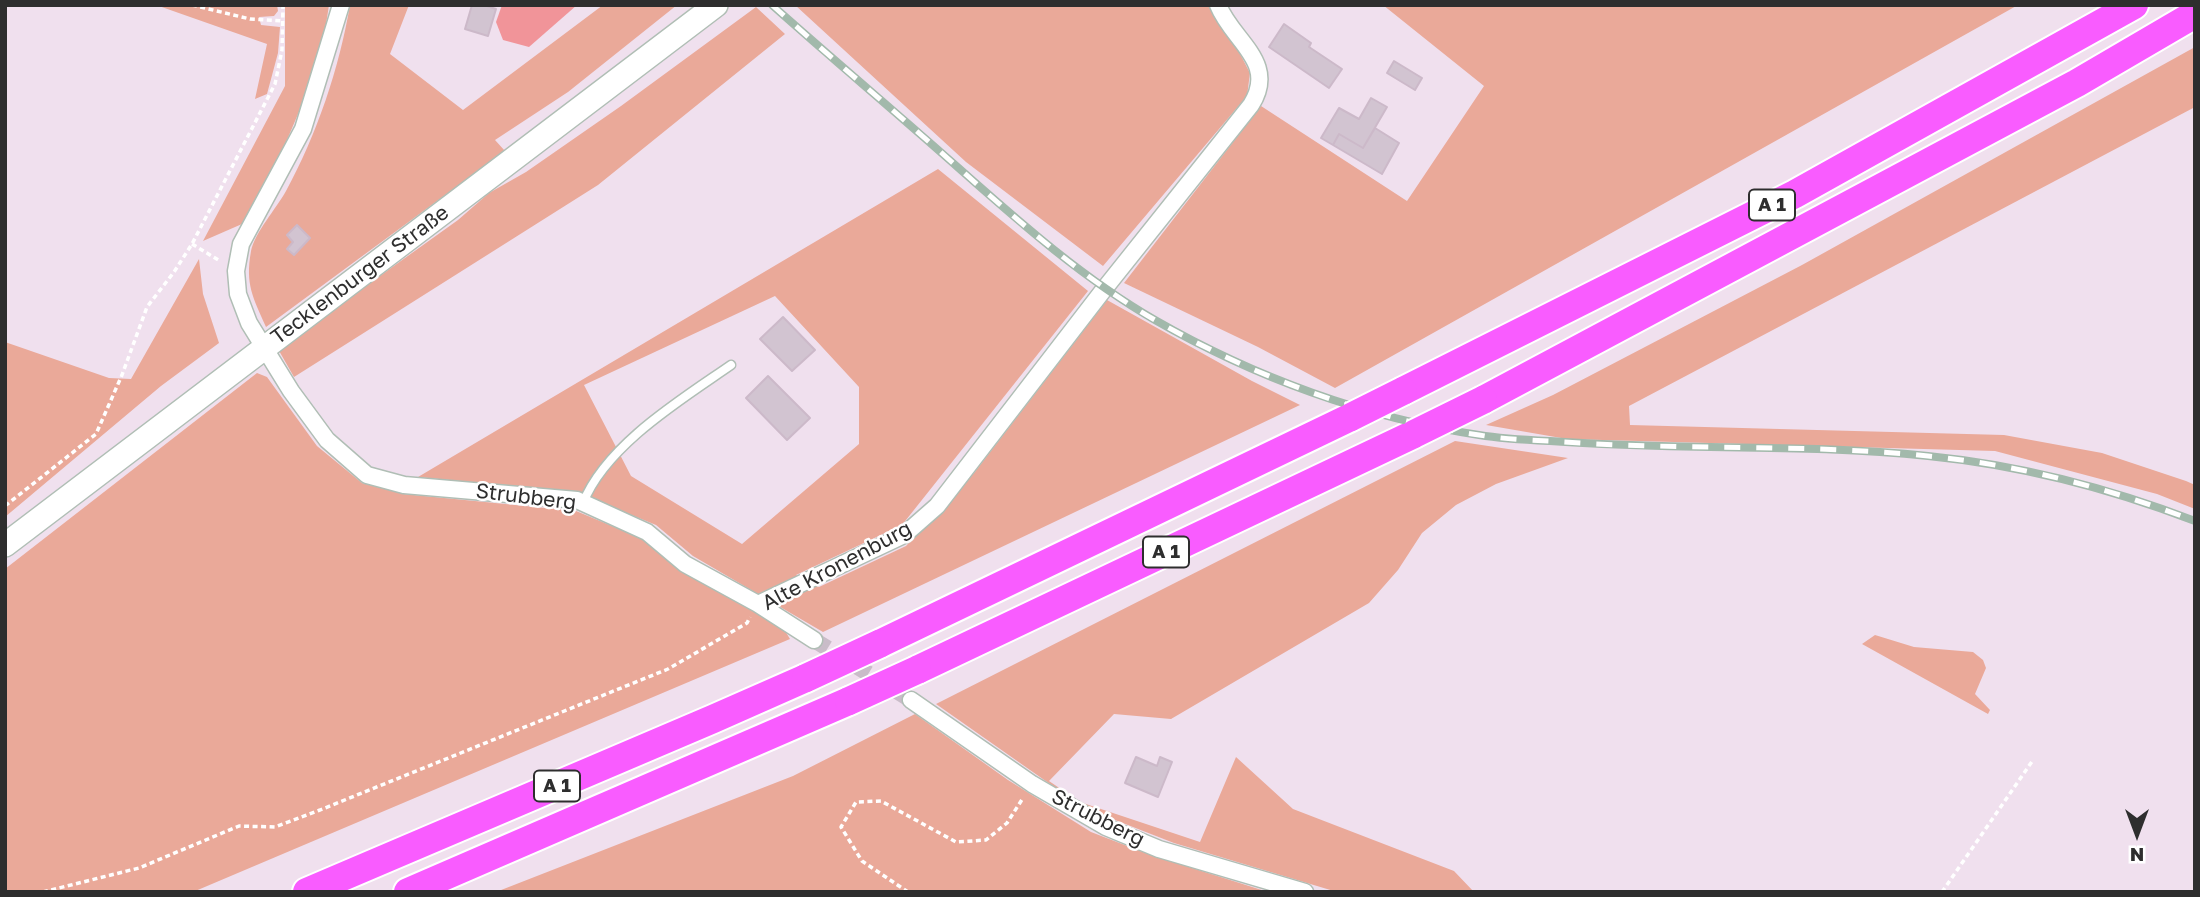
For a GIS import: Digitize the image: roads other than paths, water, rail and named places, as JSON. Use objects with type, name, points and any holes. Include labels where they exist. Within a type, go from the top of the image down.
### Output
[{"type":"highway","name":"A 1","points":[[307,892],[806,678],[1351,417],[1795,194],[2134,5]]},
{"type":"highway","name":"A 1","points":[[408,892],[918,670],[1483,400],[2077,83],[2195,14]]},
{"type":"main road","name":"Tecklenburger Straße","points":[[5,545],[716,5]]},
{"type":"street","name":"Strubberg","points":[[341,5],[303,129],[241,244],[236,271],[238,294],[245,313],[291,391],[327,440],[367,475],[404,485],[577,500],[646,532],[685,564],[758,604],[814,640]]},
{"type":"street","name":"Alte Kronenburg","points":[[758,604],[904,535],[937,506],[1105,288],[1251,105],[1259,92],[1261,78],[1257,64],[1218,5]]},
{"type":"street","name":"Strubberg","points":[[911,700],[1032,784],[1106,827],[1159,849],[1305,892]]},
{"type":"lane","points":[[583,503],[606,465],[646,426],[731,365]]},
{"type":"tunnel","points":[[814,640],[911,700]]},
{"type":"railway","points":[[772,5],[1008,211],[1103,287],[1193,341],[1312,393],[1437,428],[1497,437],[1644,446],[1881,452],[1962,460],[2097,488],[2195,521]]}]
